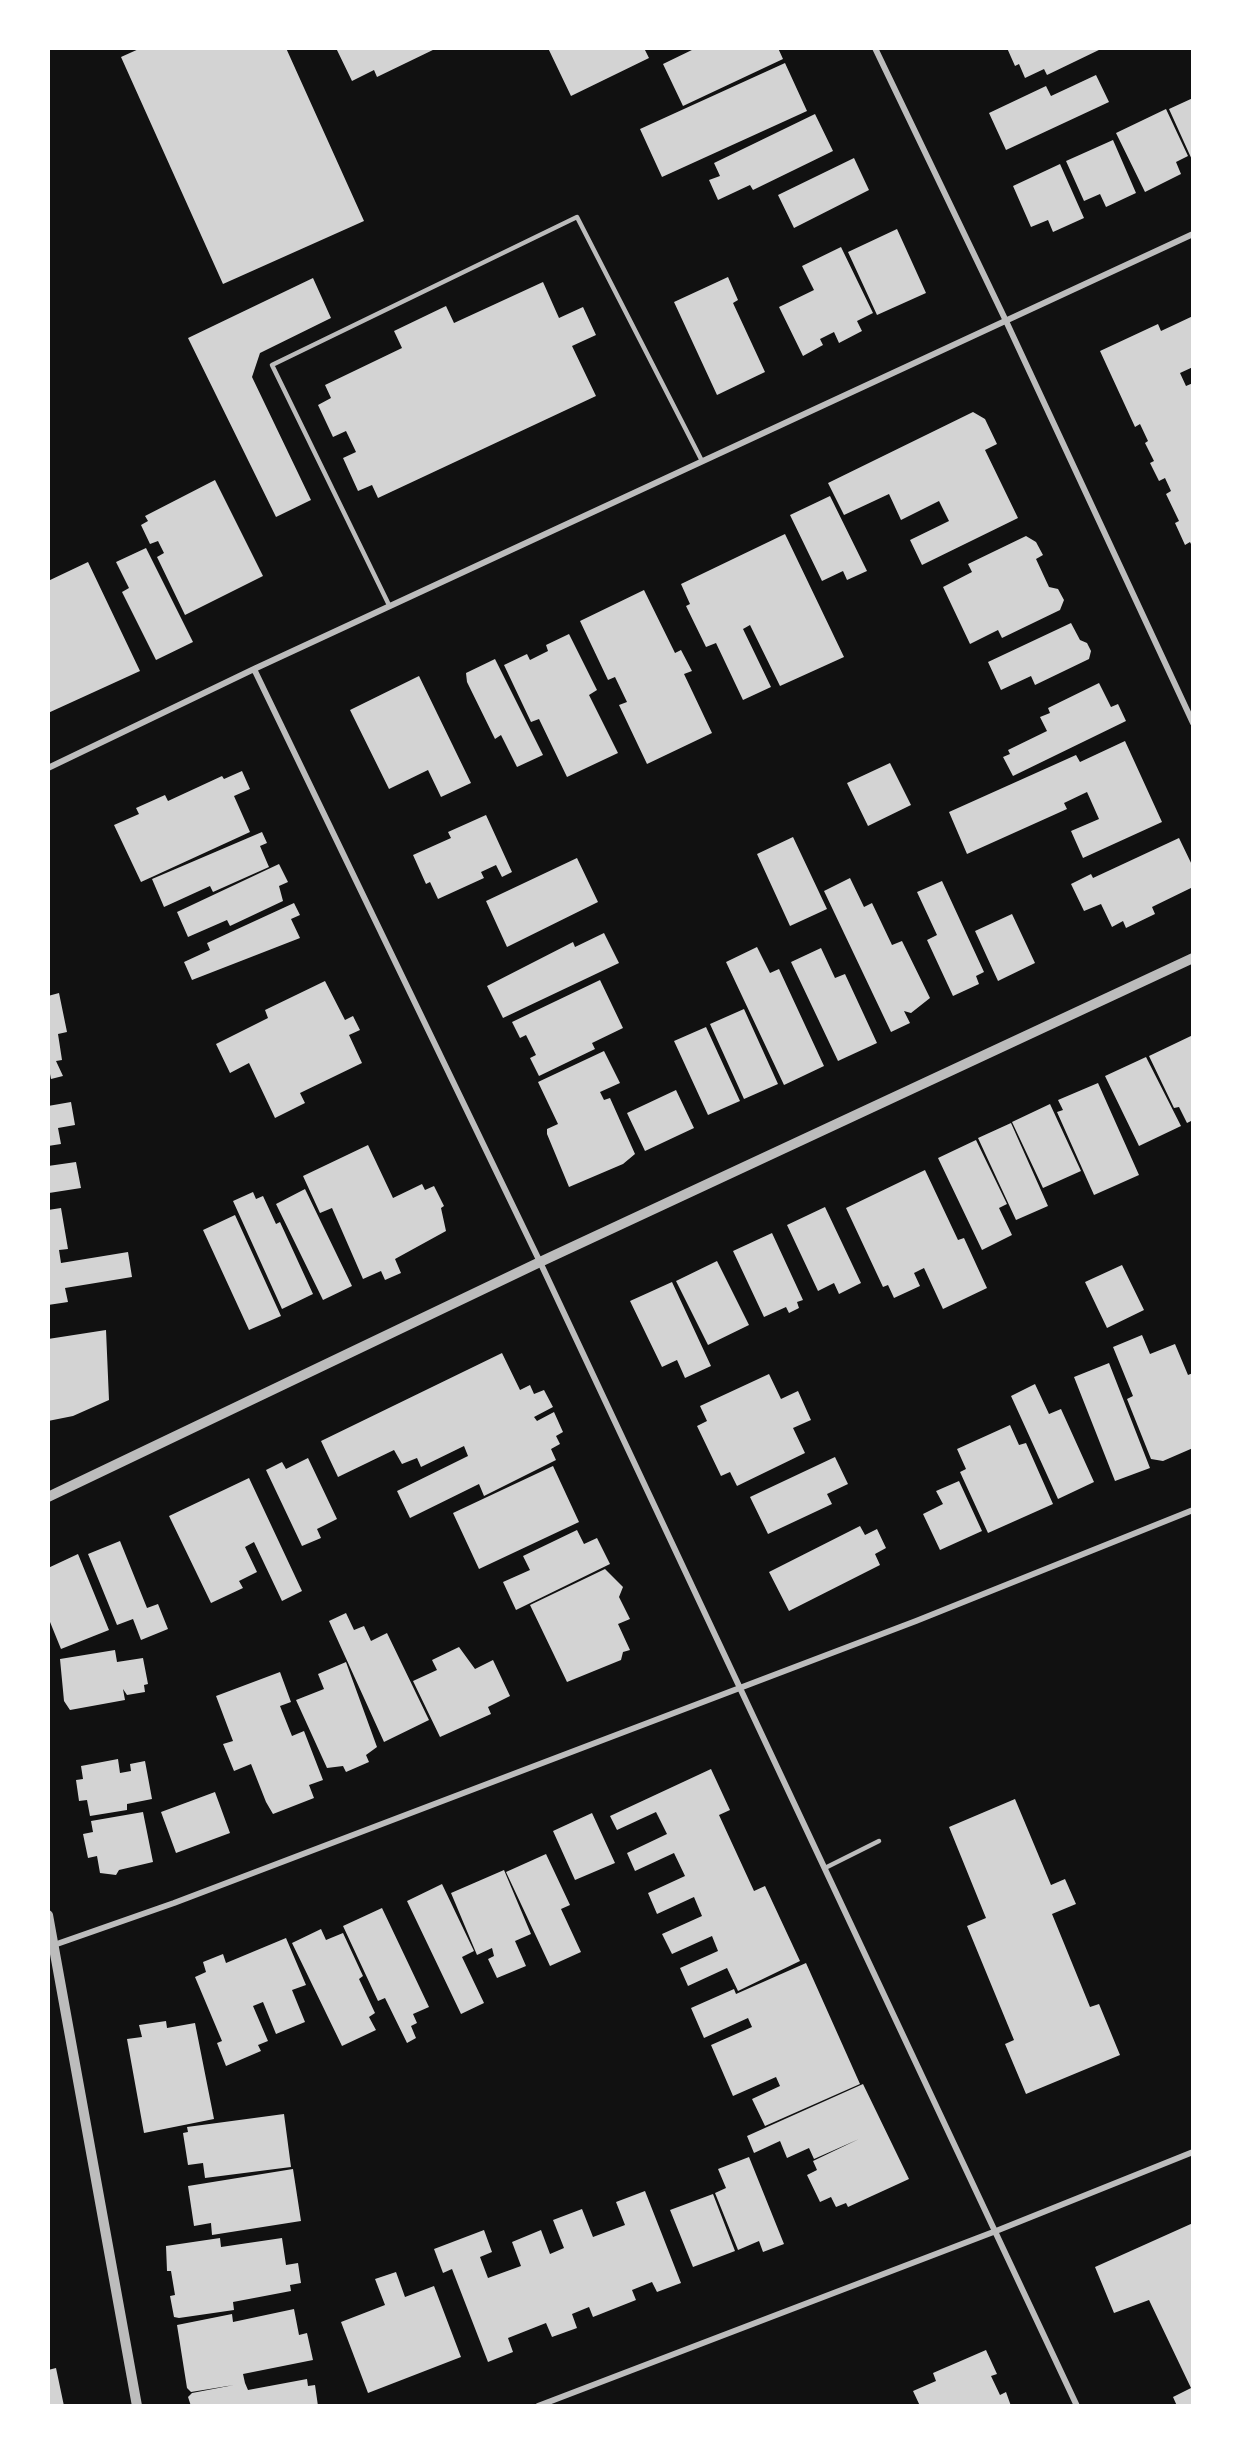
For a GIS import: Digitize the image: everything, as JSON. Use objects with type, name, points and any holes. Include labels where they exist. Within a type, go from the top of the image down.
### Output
[{"type":"street","points":[[875,48],[1006,321],[1193,723]]},
{"type":"street","points":[[48,768],[389,605],[1193,234]]},
{"type":"street","points":[[254,669],[540,1262],[1077,2406]]},
{"type":"street","points":[[48,1497],[540,1262],[1193,958]]},
{"type":"street","points":[[54,1945],[174,1904],[916,1621],[1193,1510]]},
{"type":"street","points":[[48,1915],[137,2406]]},
{"type":"street","points":[[538,2406],[1193,2152]]},
{"type":"lane","points":[[389,605],[272,365],[577,217],[702,461]]},
{"type":"lane","points":[[825,1868],[879,1841]]},
{"type":"building","points":[[141,48],[286,48],[364,221],[223,284],[121,57]]},
{"type":"building","points":[[336,48],[437,48],[377,77],[374,70],[352,81]]},
{"type":"building","points":[[548,48],[644,48],[649,58],[571,96]]},
{"type":"building","points":[[696,48],[778,48],[783,59],[683,106],[663,64]]},
{"type":"building","points":[[1007,48],[1103,48],[1047,75],[1044,69],[1025,78],[1019,64],[1015,66]]},
{"type":"building","points":[[785,63],[807,111],[662,177],[640,129]]},
{"type":"building","points":[[1096,75],[1109,102],[1006,150],[989,113],[1046,86],[1051,96]]},
{"type":"building","points":[[1193,98],[1193,162],[1169,109]]},
{"type":"building","points":[[1166,109],[1188,156],[1176,162],[1181,174],[1145,192],[1116,133]]},
{"type":"building","points":[[815,114],[833,151],[753,190],[750,185],[718,200],[709,180],[720,176],[714,163]]},
{"type":"building","points":[[1113,140],[1136,193],[1106,207],[1100,194],[1084,201],[1066,161]]},
{"type":"building","points":[[854,158],[869,190],[794,228],[778,195]]},
{"type":"building","points":[[1060,164],[1084,218],[1053,232],[1048,220],[1031,227],[1013,186]]},
{"type":"building","points":[[897,229],[926,293],[877,315],[848,252]]},
{"type":"building","points":[[841,247],[873,313],[857,321],[862,331],[839,343],[834,332],[820,339],[823,345],[803,356],[779,307],[814,290],[802,266]]},
{"type":"building","points":[[728,277],[738,300],[733,303],[765,372],[717,395],[674,302]]},
{"type":"building","points":[[313,278],[331,318],[260,353],[252,377],[311,500],[276,517],[188,338]]},
{"type":"building","points":[[543,282],[559,318],[583,307],[596,335],[572,346],[596,396],[378,498],[372,485],[358,491],[343,458],[356,452],[346,431],[333,437],[318,405],[331,398],[325,385],[402,348],[394,331],[446,306],[454,323]]},
{"type":"building","points":[[1193,316],[1193,367],[1180,373],[1186,386],[1193,383],[1193,548],[1190,542],[1185,545],[1175,523],[1179,521],[1166,494],[1171,491],[1165,478],[1159,481],[1150,463],[1154,461],[1145,443],[1148,441],[1140,424],[1135,427],[1100,351],[1158,324],[1161,331]]},
{"type":"building","points":[[973,412],[985,419],[997,444],[985,450],[1018,518],[922,565],[910,540],[949,521],[939,501],[901,520],[889,494],[844,515],[828,483]]},
{"type":"building","points":[[215,480],[263,576],[185,615],[157,557],[164,553],[158,541],[150,544],[141,525],[148,521],[145,516]]},
{"type":"building","points":[[830,496],[867,571],[847,580],[843,571],[822,581],[790,515]]},
{"type":"building","points":[[785,534],[844,657],[780,686],[750,625],[743,629],[771,687],[743,700],[716,643],[706,647],[686,606],[690,604],[681,584]]},
{"type":"building","points":[[1026,536],[1036,542],[1043,555],[1036,559],[1049,587],[1058,589],[1064,600],[1060,610],[1002,638],[998,630],[970,644],[943,587],[972,572],[968,564]]},
{"type":"building","points":[[146,548],[193,642],[156,660],[122,592],[129,588],[116,562]]},
{"type":"building","points":[[88,562],[140,671],[48,713],[48,581]]},
{"type":"building","points":[[644,590],[675,653],[681,650],[692,671],[684,674],[712,733],[647,764],[619,705],[627,702],[615,677],[608,680],[580,621]]},
{"type":"building","points":[[1071,623],[1080,640],[1087,643],[1091,651],[1089,659],[1035,685],[1031,676],[1001,690],[988,662]]},
{"type":"building","points":[[569,634],[597,690],[589,695],[618,753],[567,777],[539,719],[531,722],[504,665],[527,654],[530,660],[548,651],[546,645]]},
{"type":"building","points":[[495,659],[543,755],[517,767],[501,735],[495,739],[467,682],[466,673]]},
{"type":"building","points":[[419,676],[471,783],[441,797],[428,770],[389,789],[350,710]]},
{"type":"building","points":[[1099,683],[1111,707],[1118,704],[1126,721],[1013,776],[1003,757],[1010,754],[1008,750],[1047,731],[1040,717],[1050,713],[1048,708]]},
{"type":"building","points":[[1125,741],[1162,822],[1083,858],[1071,831],[1099,819],[1087,792],[1064,803],[1067,809],[967,854],[949,812],[1076,755],[1080,762]]},
{"type":"building","points":[[890,763],[911,805],[868,826],[847,783]]},
{"type":"building","points":[[242,771],[250,789],[234,796],[250,832],[141,882],[114,825],[139,814],[136,808],[165,795],[168,801],[222,776],[224,779]]},
{"type":"building","points":[[486,815],[512,872],[502,877],[496,865],[481,872],[484,878],[438,899],[430,882],[426,884],[413,855],[451,838],[448,832]]},
{"type":"building","points":[[262,832],[267,843],[260,846],[269,867],[213,892],[210,886],[164,907],[152,879]]},
{"type":"building","points":[[793,837],[827,909],[790,926],[757,854]]},
{"type":"building","points":[[1179,838],[1193,867],[1193,887],[1152,907],[1155,914],[1126,928],[1123,921],[1112,927],[1101,904],[1084,911],[1071,884],[1091,874],[1093,878]]},
{"type":"building","points":[[577,858],[598,902],[507,947],[486,901]]},
{"type":"building","points":[[279,864],[288,882],[279,886],[283,901],[230,926],[227,920],[188,937],[177,912]]},
{"type":"building","points":[[850,878],[864,907],[872,903],[892,945],[902,941],[930,998],[911,1013],[904,1011],[910,1023],[891,1032],[824,891]]},
{"type":"building","points":[[942,881],[984,972],[976,976],[979,984],[953,996],[927,940],[937,935],[917,892]]},
{"type":"building","points":[[294,903],[300,915],[291,919],[300,938],[192,980],[184,962],[210,950],[207,943]]},
{"type":"building","points":[[1012,914],[1035,963],[998,981],[975,931]]},
{"type":"building","points":[[604,933],[619,963],[503,1018],[487,986],[573,942],[575,947]]},
{"type":"building","points":[[757,947],[770,973],[779,969],[824,1066],[784,1085],[726,962]]},
{"type":"building","points":[[821,948],[835,978],[845,974],[877,1043],[838,1061],[791,962]]},
{"type":"building","points":[[600,980],[623,1028],[592,1043],[595,1049],[539,1076],[530,1058],[536,1055],[526,1035],[520,1038],[512,1022]]},
{"type":"building","points":[[325,981],[345,1020],[353,1016],[360,1030],[349,1035],[362,1063],[300,1093],[305,1103],[275,1118],[249,1063],[230,1073],[216,1044],[268,1018],[265,1010]]},
{"type":"building","points":[[59,993],[67,1032],[58,1034],[62,1060],[56,1061],[63,1076],[51,1079],[48,1064],[48,996]]},
{"type":"building","points":[[744,1009],[778,1084],[744,1099],[710,1024]]},
{"type":"building","points":[[706,1027],[740,1101],[708,1115],[674,1041]]},
{"type":"building","points":[[1193,1035],[1193,1120],[1187,1123],[1179,1107],[1174,1108],[1149,1056]]},
{"type":"building","points":[[604,1051],[620,1083],[600,1092],[604,1100],[610,1098],[635,1154],[623,1164],[569,1187],[547,1134],[547,1129],[558,1124],[538,1082]]},
{"type":"building","points":[[1146,1057],[1181,1126],[1139,1146],[1105,1076]]},
{"type":"building","points":[[1098,1083],[1139,1175],[1094,1195],[1057,1112],[1063,1110],[1058,1100]]},
{"type":"building","points":[[676,1090],[694,1128],[645,1151],[627,1113]]},
{"type":"building","points":[[71,1102],[75,1125],[58,1128],[61,1144],[48,1146],[48,1106]]},
{"type":"building","points":[[1050,1104],[1081,1171],[1043,1188],[1012,1122]]},
{"type":"building","points":[[1011,1123],[1048,1206],[1016,1220],[978,1138]]},
{"type":"building","points":[[976,1140],[1007,1204],[999,1208],[1012,1235],[982,1250],[938,1158]]},
{"type":"building","points":[[368,1145],[393,1198],[422,1184],[425,1190],[434,1186],[444,1206],[441,1208],[446,1231],[395,1259],[401,1273],[385,1280],[381,1271],[363,1279],[332,1208],[320,1213],[303,1176]]},
{"type":"building","points":[[76,1162],[81,1188],[49,1193],[48,1166]]},
{"type":"building","points":[[925,1170],[958,1240],[964,1238],[987,1288],[943,1309],[924,1268],[914,1273],[920,1286],[894,1298],[888,1285],[883,1287],[846,1208]]},
{"type":"building","points":[[305,1189],[352,1286],[323,1300],[276,1204]]},
{"type":"building","points":[[253,1192],[256,1199],[263,1196],[276,1224],[280,1222],[313,1294],[282,1309],[233,1201]]},
{"type":"building","points":[[825,1207],[861,1283],[839,1294],[834,1283],[818,1291],[787,1225]]},
{"type":"building","points":[[61,1208],[68,1249],[59,1250],[61,1263],[128,1252],[132,1277],[65,1288],[68,1302],[48,1305],[48,1210]]},
{"type":"building","points":[[235,1215],[281,1316],[249,1330],[203,1230]]},
{"type":"building","points":[[772,1233],[803,1300],[797,1302],[799,1308],[789,1313],[786,1307],[764,1317],[733,1251]]},
{"type":"building","points":[[717,1261],[749,1325],[708,1345],[676,1281]]},
{"type":"building","points":[[1122,1265],[1144,1310],[1107,1328],[1085,1282]]},
{"type":"building","points":[[672,1282],[711,1366],[685,1378],[677,1360],[662,1367],[630,1301]]},
{"type":"building","points":[[106,1330],[109,1400],[73,1416],[48,1421],[48,1339]]},
{"type":"building","points":[[1142,1335],[1150,1354],[1175,1344],[1188,1375],[1193,1373],[1193,1448],[1163,1461],[1151,1459],[1127,1399],[1133,1396],[1113,1347]]},
{"type":"building","points":[[502,1353],[520,1390],[530,1385],[534,1394],[544,1390],[553,1407],[534,1417],[537,1421],[554,1412],[563,1432],[556,1436],[560,1444],[551,1449],[556,1460],[484,1496],[479,1484],[410,1518],[397,1491],[468,1456],[464,1446],[421,1467],[417,1458],[402,1464],[394,1450],[338,1477],[321,1441]]},
{"type":"building","points":[[1109,1363],[1150,1468],[1115,1481],[1074,1377]]},
{"type":"building","points":[[769,1374],[781,1399],[798,1391],[811,1420],[793,1428],[805,1453],[737,1486],[730,1472],[721,1476],[697,1426],[707,1421],[700,1406]]},
{"type":"building","points":[[1035,1384],[1049,1414],[1061,1409],[1094,1482],[1058,1499],[1011,1396]]},
{"type":"building","points":[[1010,1425],[1019,1445],[1026,1443],[1053,1504],[988,1533],[960,1472],[966,1469],[957,1449]]},
{"type":"building","points":[[835,1457],[848,1484],[827,1494],[832,1504],[768,1534],[750,1497]]},
{"type":"building","points":[[308,1458],[337,1519],[317,1529],[321,1538],[302,1546],[266,1470],[282,1462],[286,1469]]},
{"type":"building","points":[[553,1466],[579,1522],[479,1569],[453,1513]]},
{"type":"building","points":[[249,1478],[302,1591],[282,1601],[254,1542],[245,1547],[257,1572],[239,1581],[243,1588],[211,1603],[169,1516]]},
{"type":"building","points":[[959,1481],[982,1531],[940,1550],[923,1514],[943,1504],[936,1491]]},
{"type":"building","points":[[860,1526],[865,1535],[877,1529],[886,1548],[875,1554],[880,1565],[789,1611],[769,1572]]},
{"type":"building","points":[[577,1530],[584,1544],[597,1538],[610,1564],[516,1610],[503,1582],[530,1570],[523,1556]]},
{"type":"building","points":[[120,1541],[147,1608],[158,1604],[168,1629],[141,1640],[133,1619],[117,1625],[88,1554]]},
{"type":"building","points":[[78,1554],[109,1630],[61,1649],[48,1617],[48,1568]]},
{"type":"building","points":[[605,1569],[623,1587],[619,1597],[630,1619],[618,1624],[630,1650],[623,1652],[621,1660],[567,1682],[530,1605]]},
{"type":"building","points":[[346,1613],[354,1630],[364,1626],[371,1641],[387,1633],[429,1720],[384,1742],[329,1621]]},
{"type":"building","points":[[459,1647],[475,1669],[493,1660],[510,1696],[488,1707],[491,1714],[440,1737],[413,1681],[437,1670],[432,1660]]},
{"type":"building","points":[[115,1650],[117,1662],[143,1658],[148,1684],[144,1685],[145,1692],[127,1695],[123,1689],[125,1700],[70,1710],[64,1701],[60,1659]]},
{"type":"building","points":[[346,1662],[377,1747],[366,1755],[369,1762],[346,1772],[343,1766],[327,1768],[296,1700],[324,1689],[318,1674]]},
{"type":"building","points":[[280,1672],[291,1702],[280,1706],[292,1736],[304,1731],[323,1780],[309,1785],[314,1798],[273,1814],[251,1764],[234,1771],[223,1744],[233,1741],[216,1696]]},
{"type":"building","points":[[118,1759],[120,1773],[131,1771],[130,1764],[145,1761],[152,1799],[127,1804],[127,1810],[90,1816],[87,1800],[79,1801],[76,1780],[83,1779],[81,1766]]},
{"type":"building","points":[[711,1769],[730,1810],[719,1815],[754,1891],[765,1886],[800,1961],[738,1991],[727,1968],[688,1986],[680,1968],[718,1951],[712,1936],[672,1954],[662,1934],[702,1916],[694,1897],[657,1914],[648,1893],[685,1876],[674,1853],[635,1871],[627,1853],[667,1834],[656,1812],[617,1830],[610,1816]]},
{"type":"building","points":[[215,1792],[230,1833],[176,1853],[161,1812]]},
{"type":"building","points":[[1015,1799],[1051,1885],[1065,1879],[1076,1904],[1052,1914],[1090,2007],[1099,2004],[1120,2055],[1026,2094],[1005,2044],[1014,2040],[967,1926],[986,1918],[949,1827]]},
{"type":"building","points":[[143,1812],[153,1862],[119,1870],[116,1875],[100,1873],[97,1856],[88,1858],[83,1834],[93,1832],[91,1821]]},
{"type":"building","points":[[592,1813],[615,1863],[575,1880],[553,1831]]},
{"type":"building","points":[[546,1854],[570,1905],[561,1909],[581,1952],[550,1966],[506,1872]]},
{"type":"building","points":[[504,1870],[531,1934],[515,1941],[526,1966],[497,1978],[488,1959],[494,1956],[492,1948],[477,1955],[451,1893]]},
{"type":"building","points":[[442,1884],[474,1951],[462,1957],[484,2003],[461,2014],[407,1901]]},
{"type":"building","points":[[382,1908],[429,2007],[413,2014],[417,2023],[411,2026],[416,2038],[407,2043],[385,1998],[378,2001],[343,1926]]},
{"type":"building","points":[[321,1929],[326,1940],[343,1933],[363,1976],[359,1979],[375,2013],[369,2017],[376,2030],[342,2046],[292,1943]]},
{"type":"building","points":[[286,1938],[306,1985],[292,1990],[305,2022],[276,2034],[263,2002],[253,2006],[268,2041],[258,2045],[261,2051],[226,2066],[217,2043],[222,2041],[195,1977],[206,1972],[203,1962],[223,1954],[226,1963]]},
{"type":"building","points":[[806,1963],[860,2084],[765,2126],[752,2099],[780,2086],[776,2077],[733,2096],[711,2045],[752,2027],[748,2018],[704,2038],[691,2008],[734,1989],[736,1994]]},
{"type":"building","points":[[166,2021],[167,2028],[195,2023],[214,2119],[144,2133],[127,2039],[142,2037],[139,2025]]},
{"type":"building","points":[[863,2084],[909,2179],[848,2207],[846,2203],[836,2207],[831,2197],[820,2202],[807,2175],[817,2170],[813,2161],[859,2139],[814,2159],[809,2148],[787,2158],[780,2141],[754,2153],[747,2136]]},
{"type":"building","points":[[284,2114],[291,2167],[205,2178],[203,2163],[188,2165],[183,2133],[188,2132],[187,2127]]},
{"type":"building","points":[[749,2157],[784,2244],[763,2252],[759,2241],[738,2250],[715,2193],[726,2188],[718,2169]]},
{"type":"building","points":[[293,2169],[301,2221],[212,2235],[211,2223],[194,2226],[188,2186]]},
{"type":"building","points":[[645,2191],[681,2283],[657,2292],[652,2282],[632,2290],[636,2300],[593,2317],[589,2307],[572,2314],[577,2328],[552,2337],[546,2323],[508,2338],[513,2352],[488,2362],[452,2269],[443,2273],[434,2249],[484,2230],[492,2252],[480,2257],[488,2278],[521,2266],[512,2242],[541,2230],[550,2254],[564,2248],[553,2220],[582,2209],[593,2237],[625,2225],[616,2202]]},
{"type":"building","points":[[713,2194],[735,2251],[693,2267],[670,2210]]},
{"type":"building","points":[[1193,2223],[1193,2406],[1177,2406],[1173,2397],[1191,2388],[1149,2300],[1114,2313],[1095,2267]]},
{"type":"building","points":[[220,2238],[221,2247],[282,2238],[286,2265],[298,2263],[301,2283],[290,2285],[291,2291],[233,2302],[234,2310],[174,2317],[170,2296],[175,2295],[171,2271],[167,2271],[166,2246]]},
{"type":"building","points":[[396,2272],[405,2297],[434,2286],[461,2357],[368,2393],[341,2322],[385,2305],[375,2279]]},
{"type":"building","points":[[294,2309],[299,2335],[307,2333],[313,2360],[243,2374],[245,2383],[248,2390],[307,2379],[308,2386],[315,2385],[318,2406],[191,2406],[188,2397],[192,2393],[234,2385],[191,2392],[187,2388],[177,2325],[232,2314],[233,2322]]},
{"type":"building","points":[[986,2350],[997,2374],[991,2376],[1000,2395],[1006,2392],[1011,2406],[920,2406],[913,2391],[936,2381],[933,2373]]},
{"type":"building","points":[[56,2368],[64,2406],[48,2406],[48,2370]]}]
